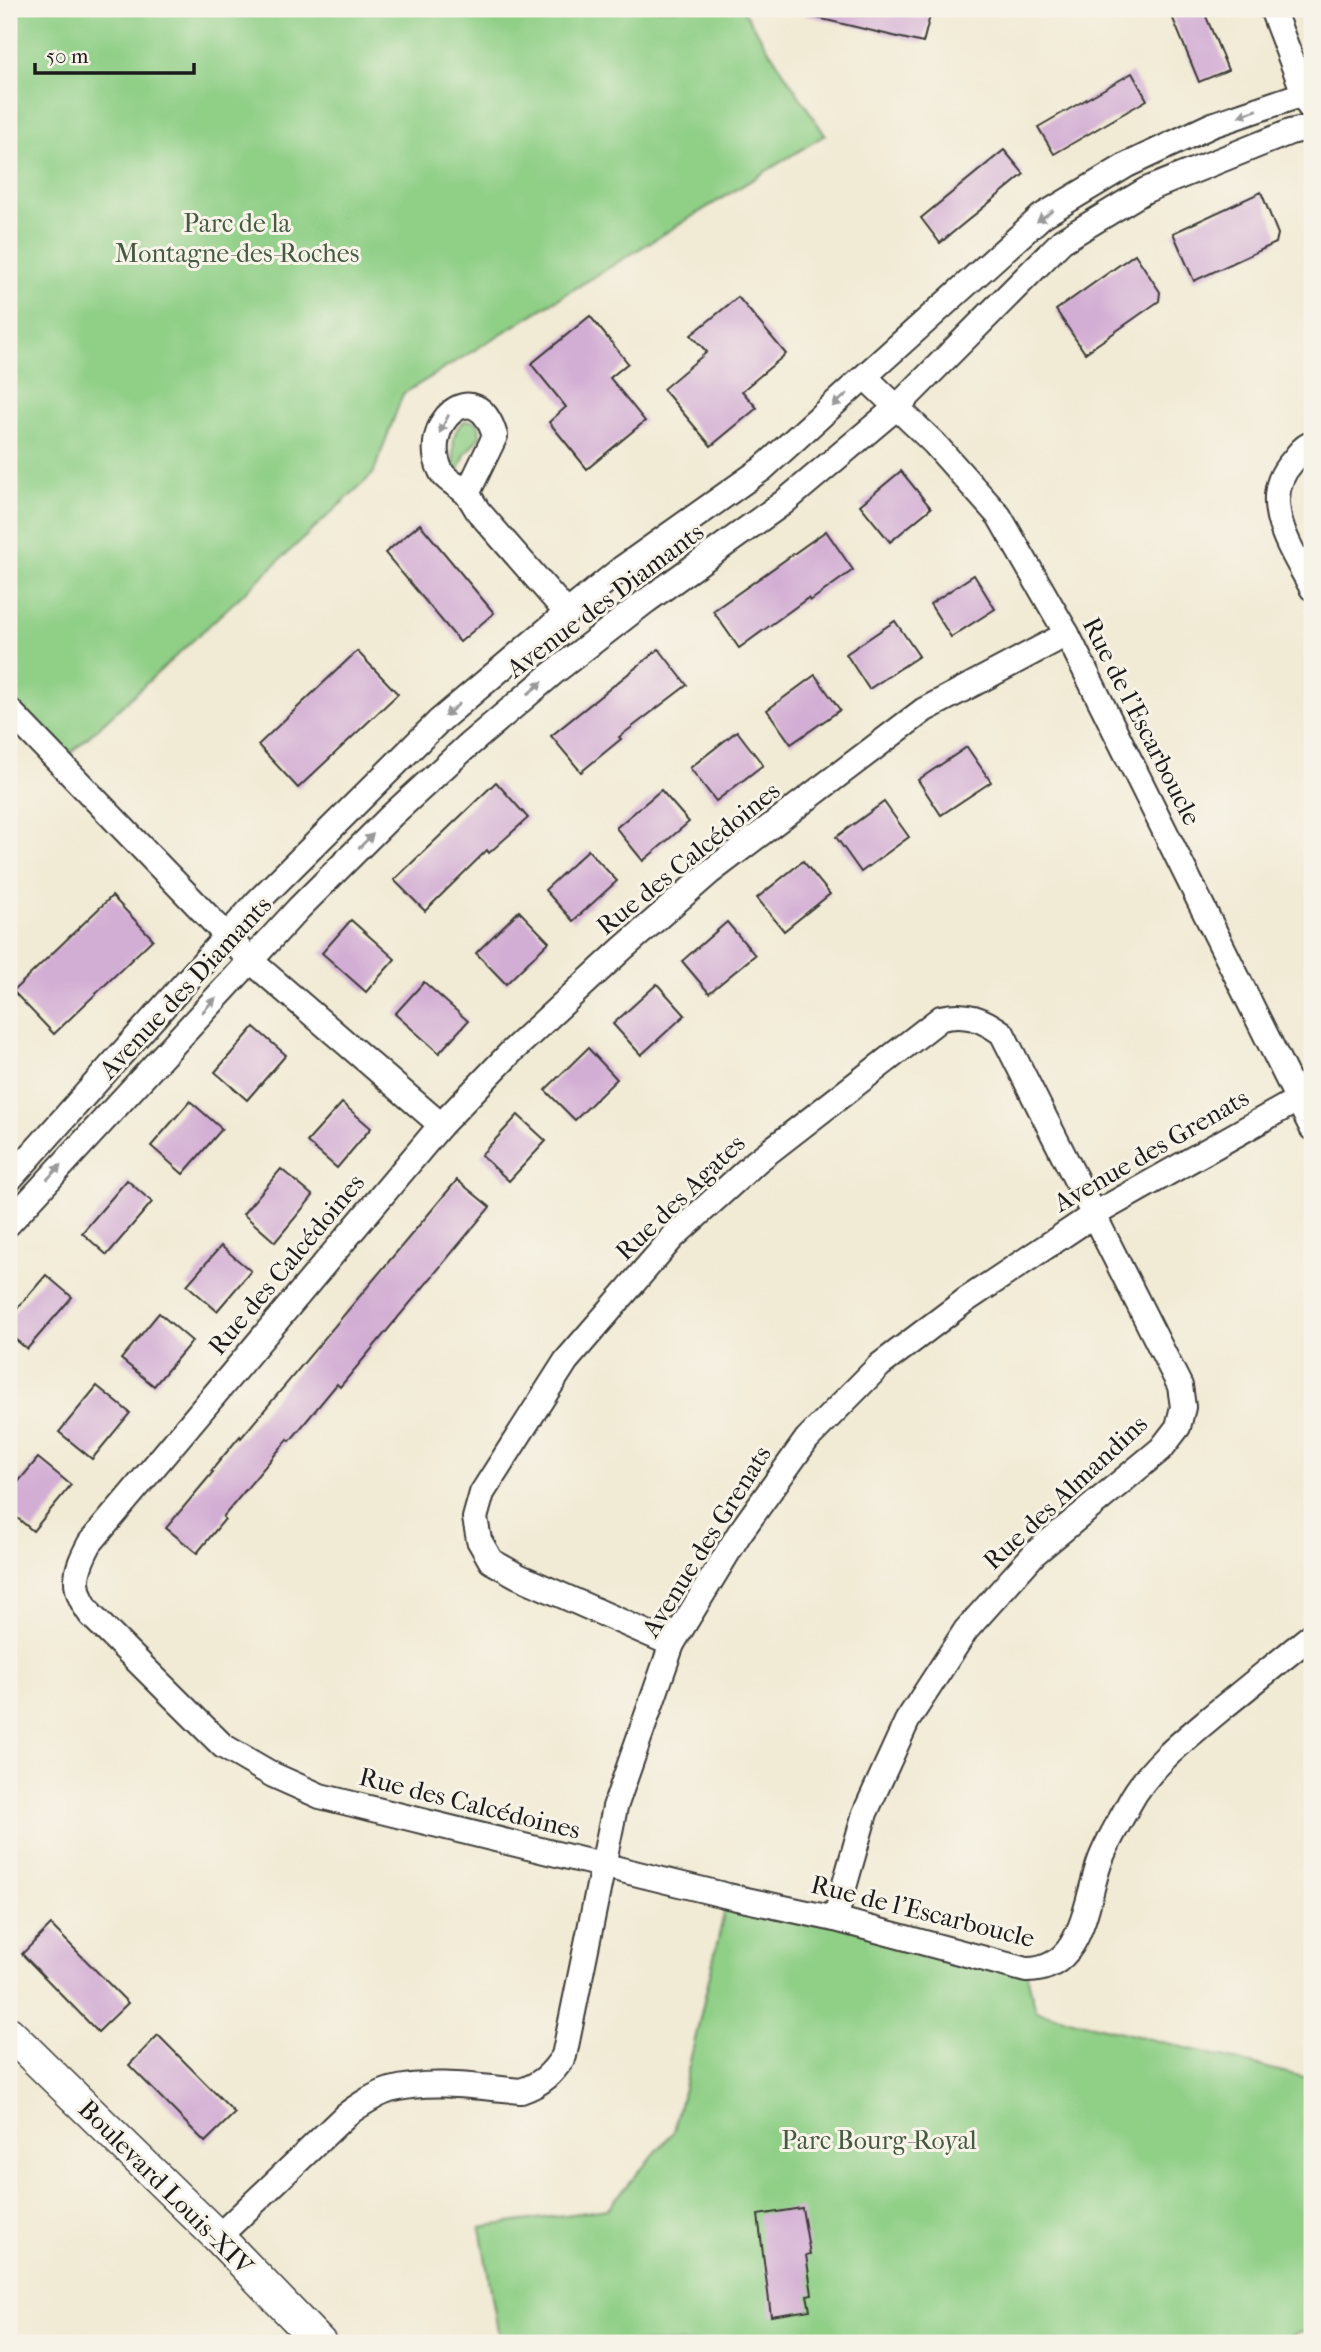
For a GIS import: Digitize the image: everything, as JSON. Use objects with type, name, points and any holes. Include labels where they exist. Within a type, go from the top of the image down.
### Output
[{"type":"main road","name":"Boulevard Louis-XIV","points":[[9,2033],[218,2237],[320,2343]]},
{"type":"street","points":[[1272,9],[1310,100]]},
{"type":"street","name":"Avenue des Diamants","points":[[9,1180],[226,936],[438,722],[621,569],[762,469],[1042,216],[1127,165],[1212,125],[1310,100]]},
{"type":"street","name":"Avenue des Diamants","points":[[9,1223],[299,908],[391,816],[553,673],[783,503],[897,407],[1062,241],[1146,190],[1290,132],[1312,127]]},
{"type":"street","name":"Rue de l'Escarboucle","points":[[866,377],[934,443],[999,516],[1067,634],[1312,1128]]},
{"type":"street","points":[[1312,444],[1307,445],[1286,468],[1276,497],[1280,526],[1312,588]]},
{"type":"street","points":[[467,494],[478,511],[567,613]]},
{"type":"street","name":"Rue des Calcédoines","points":[[603,1866],[320,1796],[223,1746],[90,1615],[79,1599],[77,1582],[80,1562],[90,1543],[441,1125],[522,1042],[710,872],[924,710],[1067,634]]},
{"type":"street","points":[[9,710],[251,961],[441,1125]]},
{"type":"street","name":"Rue des Agates","points":[[672,1644],[518,1576],[491,1561],[479,1540],[475,1518],[482,1493],[566,1361],[673,1237],[757,1161],[941,1018],[956,1015],[972,1016],[987,1022],[1002,1034],[1095,1214]]},
{"type":"street","name":"Avenue des Grenats","points":[[218,2237],[347,2114],[367,2101],[388,2091],[415,2085],[521,2091],[537,2086],[552,2074],[564,2056],[615,1807],[672,1644],[739,1534],[807,1439],[891,1357],[966,1300],[1095,1214],[1297,1100]]},
{"type":"street","name":"Rue des Almandins","points":[[835,1919],[865,1813],[908,1721],[966,1630],[1034,1553],[1161,1449],[1178,1427],[1183,1407],[1180,1386],[1095,1214]]},
{"type":"street","name":"Rue de l'Escarboucle","points":[[603,1866],[835,1919],[1026,1970],[1040,1970],[1055,1963],[1071,1949],[1083,1920],[1100,1860],[1131,1800],[1171,1751],[1312,1635]]},
{"type":"green space","name":"Parc de la Montagne-des-Roches","points":[[9,9],[747,9],[744,12],[825,135],[403,394],[373,474],[59,764],[9,710]]},
{"type":"green space","points":[[466,421],[479,425],[480,436],[465,454],[458,473],[454,470],[455,435],[457,429]]},
{"type":"green space","name":"Parc Bourg-Royal","points":[[728,1896],[1026,1970],[1036,2011],[1312,2079],[1312,2329],[1268,2343],[500,2343],[480,2227],[607,2209],[674,2131]]},
{"type":"building","points":[[805,9],[916,9],[931,12],[923,43],[805,15]]},
{"type":"building","points":[[1169,9],[1203,9],[1228,70],[1199,82]]},
{"type":"building","points":[[1132,73],[1147,100],[1054,154],[1038,127]]},
{"type":"building","points":[[1004,150],[1024,174],[940,243],[921,218]]},
{"type":"building","points":[[1261,192],[1278,234],[1276,243],[1194,281],[1173,233]]},
{"type":"building","points":[[1135,254],[1160,292],[1159,301],[1085,353],[1056,310]]},
{"type":"building","points":[[738,297],[786,354],[742,391],[757,408],[711,446],[663,389],[707,352],[691,335]]},
{"type":"building","points":[[590,316],[628,363],[610,378],[645,421],[587,469],[549,422],[566,407],[531,364]]},
{"type":"building","points":[[901,471],[931,508],[890,542],[860,505]]},
{"type":"building","points":[[420,524],[494,613],[460,642],[385,553]]},
{"type":"building","points":[[826,531],[853,570],[810,601],[808,598],[739,648],[713,611]]},
{"type":"building","points":[[974,575],[995,609],[951,637],[930,604]]},
{"type":"building","points":[[895,621],[919,656],[869,689],[846,654]]},
{"type":"building","points":[[659,649],[687,685],[619,737],[621,739],[581,772],[551,736]]},
{"type":"building","points":[[357,651],[398,694],[298,788],[258,745]]},
{"type":"building","points":[[815,675],[840,710],[791,744],[767,710]]},
{"type":"building","points":[[737,731],[763,765],[716,801],[690,768]]},
{"type":"building","points":[[967,747],[991,782],[941,815],[918,780]]},
{"type":"building","points":[[496,782],[528,818],[489,853],[487,850],[425,911],[394,880]]},
{"type":"building","points":[[661,790],[689,822],[643,861],[616,828]]},
{"type":"building","points":[[884,802],[909,837],[861,872],[836,837]]},
{"type":"building","points":[[588,850],[617,881],[573,921],[545,890]]},
{"type":"building","points":[[803,861],[830,894],[784,931],[757,898]]},
{"type":"building","points":[[112,896],[153,939],[54,1034],[13,991]]},
{"type":"building","points":[[519,911],[549,942],[506,984],[476,953]]},
{"type":"building","points":[[351,920],[395,959],[366,992],[322,953]]},
{"type":"building","points":[[727,922],[755,955],[709,993],[682,961]]},
{"type":"building","points":[[424,982],[468,1021],[439,1053],[395,1014]]},
{"type":"building","points":[[657,984],[685,1015],[641,1055],[613,1024]]},
{"type":"building","points":[[254,1027],[286,1055],[247,1100],[215,1072]]},
{"type":"building","points":[[588,1048],[617,1079],[575,1120],[545,1090]]},
{"type":"building","points":[[190,1101],[222,1129],[183,1174],[151,1146]]},
{"type":"building","points":[[342,1103],[371,1128],[337,1168],[307,1142]]},
{"type":"building","points":[[518,1115],[546,1141],[509,1181],[481,1155]]},
{"type":"building","points":[[281,1169],[313,1196],[275,1242],[243,1214]]},
{"type":"building","points":[[127,1180],[152,1202],[107,1255],[82,1233]]},
{"type":"building","points":[[457,1180],[490,1207],[340,1387],[337,1384],[290,1441],[288,1439],[223,1517],[225,1519],[197,1553],[166,1528],[240,1436],[241,1438]]},
{"type":"building","points":[[221,1246],[251,1271],[217,1311],[187,1285]]},
{"type":"building","points":[[46,1275],[72,1297],[27,1349],[9,1334],[9,1318]]},
{"type":"building","points":[[159,1313],[192,1341],[154,1386],[121,1359]]},
{"type":"building","points":[[97,1386],[130,1413],[92,1459],[59,1432]]},
{"type":"building","points":[[38,1458],[71,1485],[33,1531],[9,1511],[9,1493]]},
{"type":"building","points":[[51,1925],[128,2003],[98,2032],[22,1954]]},
{"type":"building","points":[[158,2035],[235,2113],[205,2142],[129,2065]]},
{"type":"building","points":[[802,2208],[810,2254],[806,2255],[812,2294],[807,2295],[810,2310],[771,2316],[758,2215]]}]
